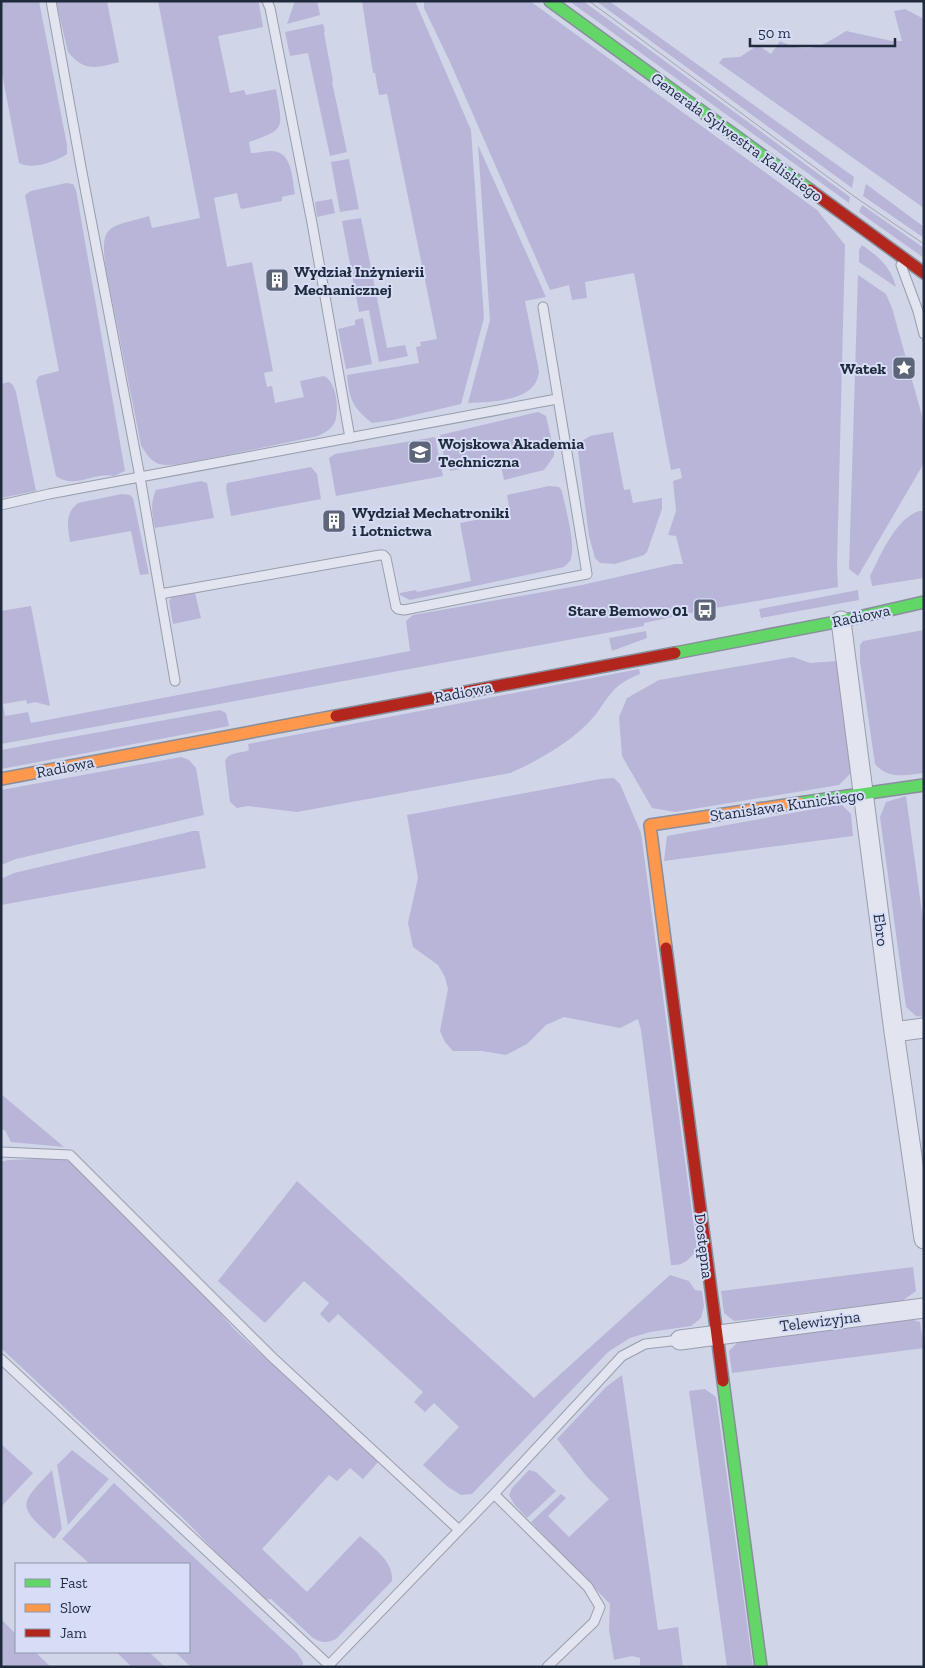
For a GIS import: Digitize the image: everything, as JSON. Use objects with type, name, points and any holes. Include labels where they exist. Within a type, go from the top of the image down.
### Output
[{"type":"street","name":"Generała Sylwestra Kaliskiego","points":[[550,1],[924,273]]},
{"type":"street","name":"Radiowa","points":[[1,779],[841,621],[924,602]]},
{"type":"street","name":"Ebro","points":[[841,621],[894,1032],[922,1206],[924,1239]]},
{"type":"street","name":"Stanisława Kunickiego","points":[[650,825],[924,785]]},
{"type":"street","name":"Dostępna","points":[[650,825],[761,1667]]},
{"type":"street","points":[[894,1032],[924,1028]]},
{"type":"street","name":"Telewizyjna","points":[[680,1340],[924,1308]]},
{"type":"lane","points":[[51,1],[176,681]]},
{"type":"lane","points":[[267,1],[270,8],[301,165],[350,438]]},
{"type":"lane","points":[[896,253],[921,314],[924,334]]},
{"type":"lane","points":[[160,594],[380,555],[386,558],[396,606],[398,609],[404,610],[587,574],[543,307]]},
{"type":"lane","points":[[1,505],[557,399]]},
{"type":"lane","points":[[1,1152],[70,1155],[271,1356],[459,1530]]},
{"type":"lane","points":[[1,1359],[329,1666],[494,1494],[622,1356],[645,1344],[680,1340]]},
{"type":"lane","points":[[494,1494],[588,1587],[600,1607],[594,1622],[547,1667]]},
{"type":"shaded area","points":[[1,1],[39,1],[67,145],[67,154],[43,164],[30,166],[19,163],[1,68]]},
{"type":"shaded area","points":[[56,1],[107,1],[119,62],[91,67],[85,66],[74,58],[68,52]]},
{"type":"shaded area","points":[[158,1],[257,1],[259,4],[263,27],[218,36],[230,93],[244,90],[246,95],[276,89],[280,111],[279,125],[271,134],[249,142],[251,153],[271,151],[278,152],[284,156],[290,167],[295,194],[282,197],[282,201],[242,209],[237,193],[214,198],[227,267],[252,262],[273,371],[264,373],[267,387],[272,386],[275,403],[304,397],[300,381],[324,376],[332,384],[337,405],[334,424],[329,430],[318,436],[169,465],[153,461],[141,445],[104,254],[106,235],[116,226],[124,223],[149,216],[152,228],[200,218]]},
{"type":"shaded area","points":[[295,1],[317,1],[320,15],[287,24]]},
{"type":"shaded area","points":[[362,1],[415,1],[471,130],[484,318],[461,404],[372,423],[356,408],[349,391],[347,375],[419,363],[416,347],[421,346],[420,342],[437,339],[387,94],[379,95],[375,73],[373,73]]},
{"type":"shaded area","points":[[424,1],[530,1],[817,210],[845,245],[838,587],[715,608],[714,604],[696,608],[696,612],[644,623],[644,626],[1,744],[1,611],[31,606],[50,706],[35,702],[27,704],[26,700],[3,704],[5,716],[28,712],[31,723],[410,651],[406,621],[413,615],[582,585],[675,564],[683,564],[676,536],[668,535],[676,511],[673,481],[682,478],[680,468],[671,470],[634,273],[585,282],[587,298],[572,300],[569,285],[550,290],[450,62],[424,8]]},
{"type":"shaded area","points":[[569,1],[583,1],[850,197],[849,203]]},
{"type":"shaded area","points":[[596,1],[609,1],[854,177],[852,188]]},
{"type":"shaded area","points":[[905,9],[924,19],[924,208],[719,63],[723,58],[740,57],[758,45],[771,54],[780,41],[799,48],[814,47],[822,45],[846,31],[892,41],[902,41],[894,11]]},
{"type":"shaded area","points":[[323,24],[332,82],[347,152],[330,156],[308,53],[290,56],[285,32]]},
{"type":"shaded area","points":[[478,145],[546,297],[525,301],[539,371],[536,381],[530,389],[511,398],[500,401],[468,403],[490,320]]},
{"type":"shaded area","points":[[349,159],[359,209],[340,212],[331,162]]},
{"type":"shaded area","points":[[66,183],[73,184],[76,190],[125,471],[114,476],[99,476],[77,481],[63,480],[56,476],[36,381],[39,376],[59,371],[25,195],[31,191]]},
{"type":"shaded area","points":[[866,184],[924,227],[924,238],[863,196]]},
{"type":"shaded area","points":[[332,199],[335,213],[317,217],[315,202]]},
{"type":"shaded area","points":[[862,205],[924,248],[924,258],[859,212]]},
{"type":"shaded area","points":[[361,218],[387,348],[405,345],[408,356],[379,362],[369,310],[359,312],[342,221]]},
{"type":"shaded area","points":[[862,245],[883,263],[891,274],[896,287],[859,262],[859,250]]},
{"type":"shaded area","points":[[858,275],[886,294],[892,308],[924,423],[924,463],[858,576],[849,569]]},
{"type":"shaded area","points":[[363,318],[372,364],[346,369],[338,329],[355,325],[355,320]]},
{"type":"shaded area","points":[[9,382],[13,385],[16,392],[36,491],[1,498],[1,384]]},
{"type":"shaded area","points":[[538,412],[546,416],[554,451],[554,456],[544,470],[504,480],[500,461],[450,471],[449,463],[445,464],[440,435]]},
{"type":"shaded area","points":[[613,432],[624,490],[630,489],[633,503],[662,498],[662,509],[647,552],[644,555],[615,564],[600,563],[595,558],[589,536],[577,444],[590,436]]},
{"type":"shaded area","points":[[435,437],[443,476],[336,496],[329,458],[335,454]]},
{"type":"shaded area","points":[[311,467],[317,474],[321,499],[231,516],[226,488],[227,483]]},
{"type":"shaded area","points":[[201,481],[207,483],[214,518],[155,528],[152,509],[156,490]]},
{"type":"shaded area","points":[[549,486],[559,487],[562,491],[570,527],[572,555],[570,561],[564,567],[410,600],[400,595],[400,593],[416,590],[417,592],[471,581],[460,523],[510,513],[507,495]]},
{"type":"shaded area","points":[[122,494],[130,495],[133,498],[149,574],[140,575],[131,531],[70,542],[69,516],[78,503]]},
{"type":"shaded area","points":[[924,511],[924,578],[872,586],[870,576],[884,548],[903,522],[910,515]]},
{"type":"shaded area","points":[[858,590],[859,600],[761,618],[759,609]]},
{"type":"shaded area","points":[[195,593],[201,618],[173,624],[169,601],[172,597]]},
{"type":"shaded area","points":[[924,630],[924,773],[891,774],[880,769],[875,764],[860,661],[860,645],[863,641]]},
{"type":"shaded area","points":[[646,631],[647,638],[612,651],[609,638]]},
{"type":"shaded area","points":[[793,657],[810,663],[837,661],[842,671],[853,771],[839,785],[675,812],[652,808],[622,756],[619,717],[627,698],[659,680]]},
{"type":"shaded area","points":[[639,669],[640,674],[626,680],[617,687],[592,719],[571,738],[541,758],[510,773],[297,812],[248,806],[237,808],[230,802],[225,761],[232,754],[249,750],[248,744]]},
{"type":"shaded area","points":[[220,710],[226,713],[229,726],[1,769],[1,750]]},
{"type":"shaded area","points":[[181,757],[189,760],[196,768],[204,815],[16,859],[1,865],[1,790]]},
{"type":"shaded area","points":[[614,778],[620,784],[641,833],[697,1250],[686,1261],[676,1265],[671,1265],[641,1030],[638,1019],[620,1028],[564,1017],[546,1025],[527,1044],[506,1055],[482,1051],[453,1051],[445,1042],[440,1031],[448,989],[445,977],[438,965],[413,947],[408,923],[418,878],[407,815]]},
{"type":"shaded area","points":[[906,796],[924,927],[924,1017],[916,1016],[906,1007],[880,817],[886,802]]},
{"type":"shaded area","points":[[841,804],[851,814],[853,836],[664,861],[667,836]]},
{"type":"shaded area","points":[[199,831],[206,868],[1,905],[1,879],[14,873]]},
{"type":"shaded area","points":[[1,1094],[64,1147],[11,1142],[5,1130],[1,1130]]},
{"type":"shaded area","points":[[61,1158],[72,1163],[108,1196],[191,1280],[235,1330],[378,1462],[363,1479],[350,1468],[337,1481],[329,1475],[262,1549],[307,1592],[360,1536],[382,1555],[390,1567],[392,1581],[336,1639],[324,1642],[313,1638],[271,1599],[265,1600],[248,1586],[187,1522],[1,1348],[1,1162],[8,1160]]},
{"type":"shaded area","points":[[297,1181],[534,1398],[670,1275],[689,1281],[695,1290],[702,1291],[704,1306],[701,1318],[691,1326],[650,1332],[630,1338],[608,1352],[472,1494],[461,1495],[448,1487],[423,1465],[459,1427],[434,1403],[425,1412],[414,1402],[423,1392],[338,1314],[329,1323],[320,1314],[329,1303],[304,1281],[265,1323],[218,1281]]},
{"type":"shaded area","points":[[913,1267],[916,1291],[902,1301],[734,1321],[724,1313],[721,1291]]},
{"type":"shaded area","points":[[904,1317],[920,1322],[924,1348],[732,1373],[729,1351],[742,1340]]},
{"type":"shaded area","points":[[622,1375],[658,1630],[678,1627],[683,1667],[640,1667],[640,1658],[632,1656],[614,1660],[609,1629],[610,1604],[531,1522],[561,1494],[566,1498],[548,1516],[569,1537],[609,1499],[587,1477],[557,1439],[606,1387]]},
{"type":"shaded area","points":[[705,1389],[716,1397],[753,1667],[727,1667],[689,1391]]},
{"type":"shaded area","points":[[1,1444],[33,1473],[1,1507]]},
{"type":"shaded area","points":[[72,1450],[109,1479],[68,1525],[57,1465]]},
{"type":"shaded area","points":[[52,1470],[62,1529],[54,1539],[33,1519],[26,1505],[33,1491]]},
{"type":"shaded area","points":[[529,1470],[536,1472],[556,1491],[527,1518],[514,1504],[509,1495],[512,1488]]},
{"type":"shaded area","points":[[114,1483],[297,1653],[303,1662],[303,1667],[191,1667],[176,1653],[190,1653],[190,1563],[89,1563],[62,1539]]},
{"type":"shaded area","points":[[1,1619],[15,1633],[15,1653],[36,1653],[51,1667],[1,1667]]},
{"type":"shaded area","points":[[117,1653],[150,1653],[165,1667],[132,1667]]},
{"type":"tram line","points":[[589,1],[855,197],[924,244]]},
{"type":"traffic: fast","points":[[550,1],[810,190]]},
{"type":"traffic: fast","points":[[675,653],[841,621],[924,602]]},
{"type":"traffic: fast","points":[[799,803],[924,785]]},
{"type":"traffic: fast","points":[[723,1381],[761,1667]]},
{"type":"traffic: slow","points":[[1,779],[336,716]]},
{"type":"traffic: slow","points":[[666,948],[650,825],[799,803]]},
{"type":"traffic: jam","points":[[810,190],[924,273]]},
{"type":"traffic: jam","points":[[336,716],[675,653]]},
{"type":"traffic: jam","points":[[666,948],[723,1381]]},
{"type":"place","name":"Wydział Inżynierii Mechanicznej","points":[[277,280]]},
{"type":"place","name":"Watek","points":[[904,368]]},
{"type":"place","name":"Wojskowa Akademia Techniczna","points":[[420,452]]},
{"type":"place","name":"Wydział Mechatroniki i Lotnictwa","points":[[334,521]]},
{"type":"place","name":"Stare Bemowo 01","points":[[705,610]]}]
